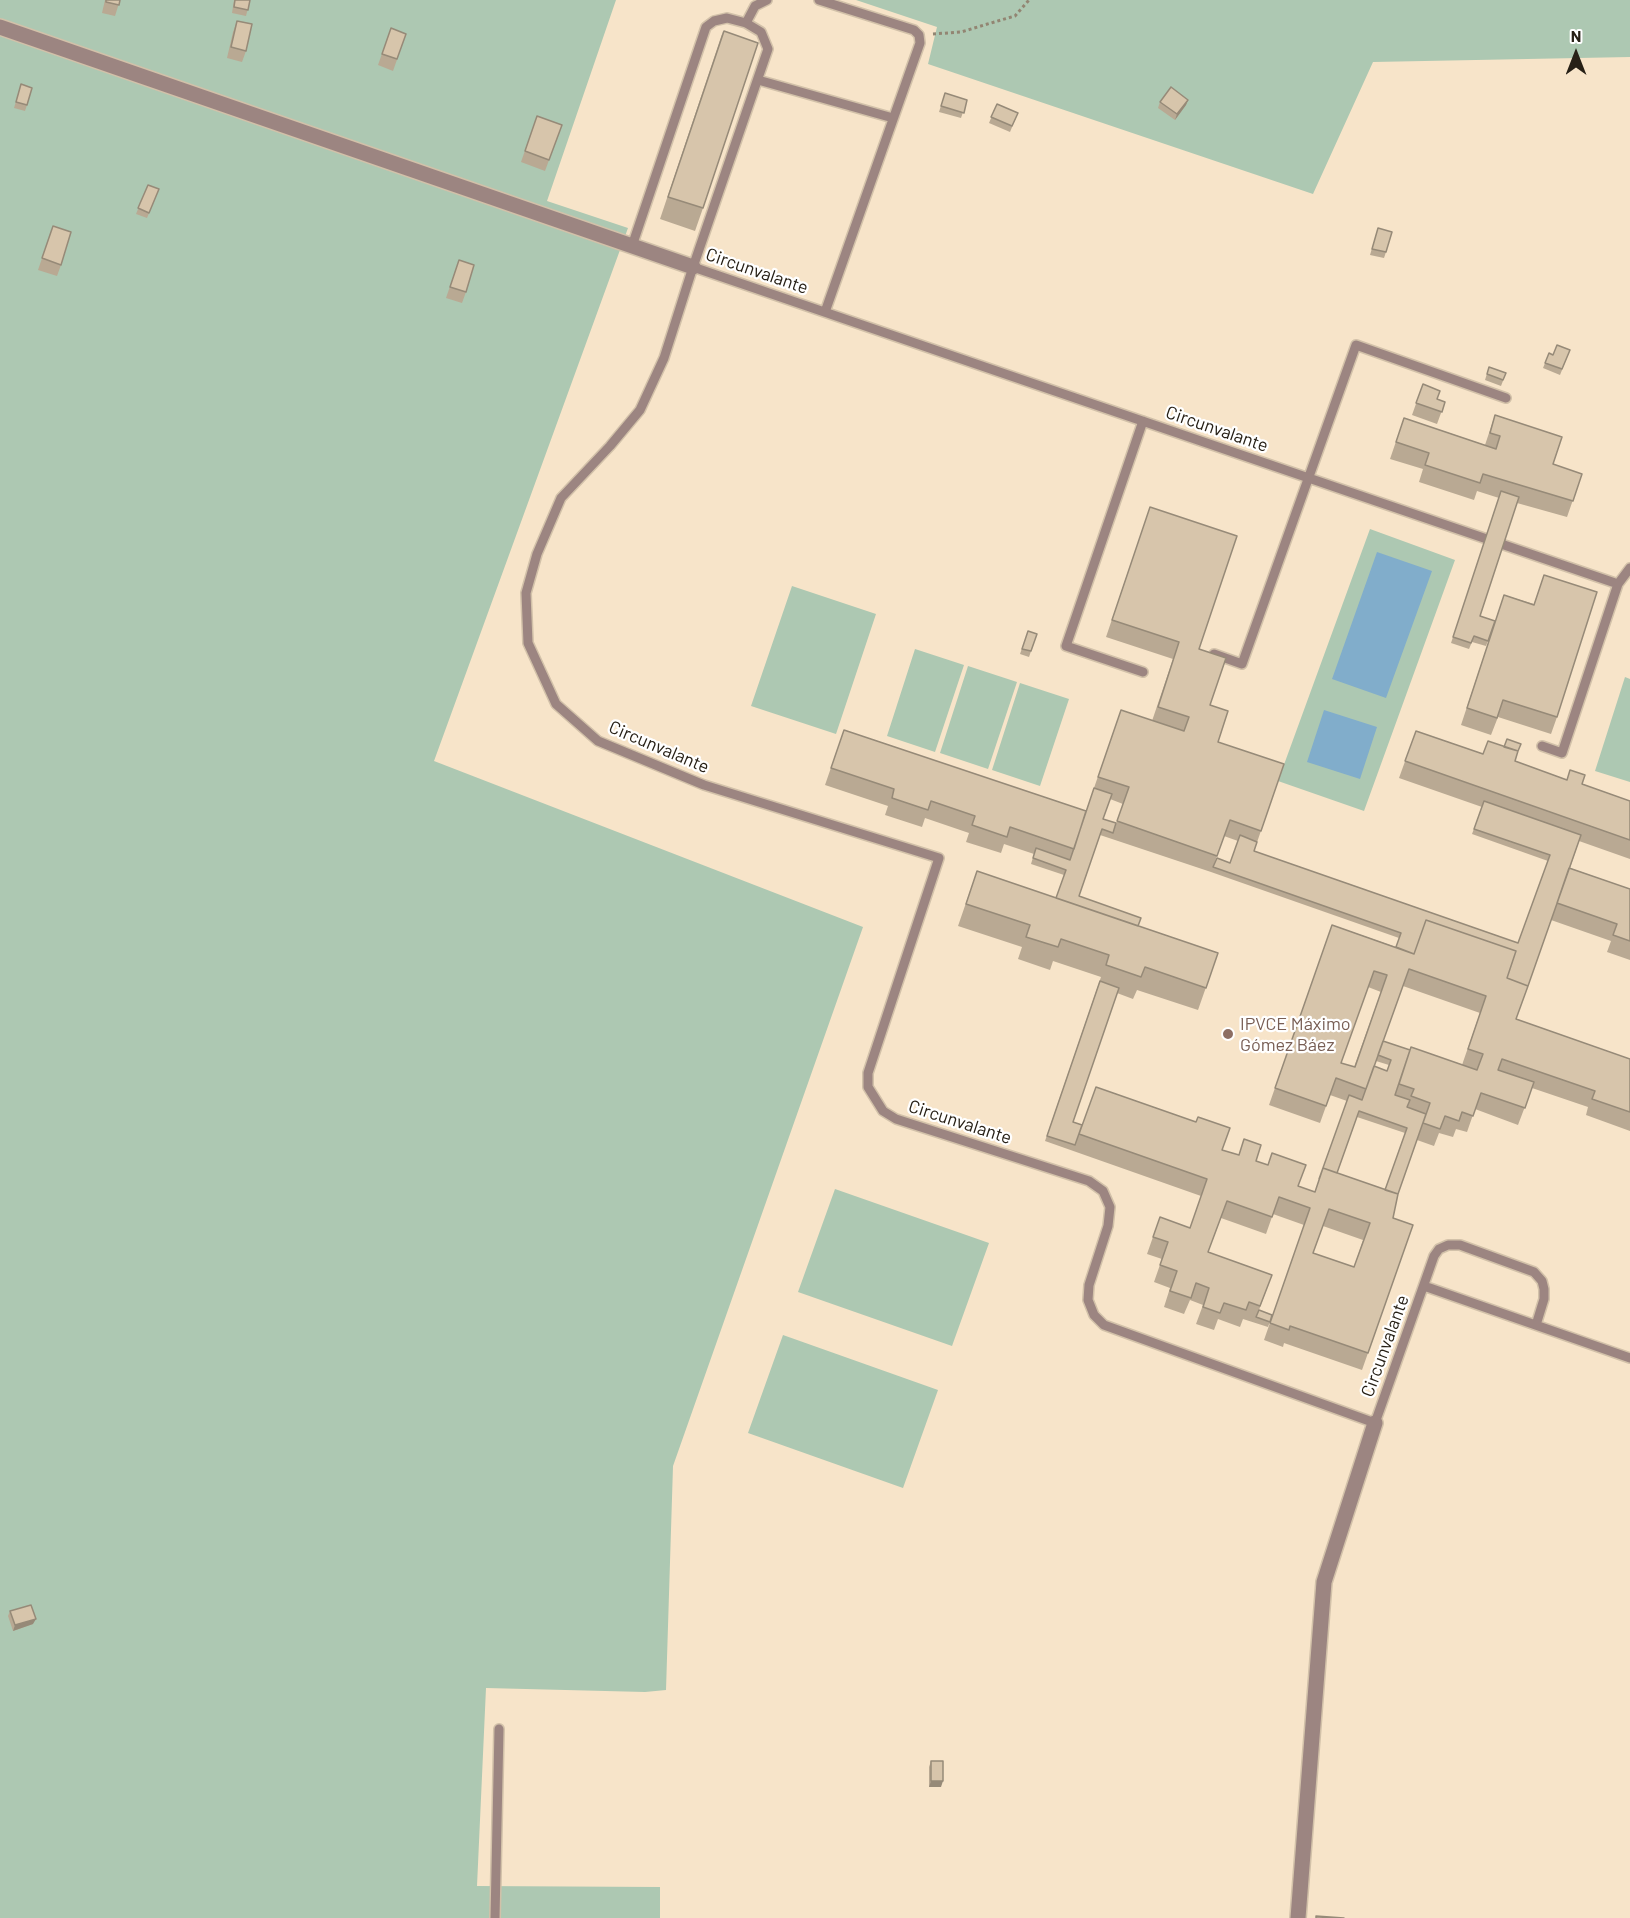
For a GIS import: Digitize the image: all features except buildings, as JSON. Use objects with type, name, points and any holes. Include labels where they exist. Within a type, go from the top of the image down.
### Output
[{"type":"street","points":[[0,27],[693,267]]},
{"type":"street","points":[[1298,1918],[1324,1582],[1375,1423]]},
{"type":"lane","points":[[746,23],[755,6],[767,0]]},
{"type":"lane","points":[[819,0],[914,30],[919,34],[920,43],[825,312]]},
{"type":"lane","points":[[632,246],[706,27],[714,21],[727,18],[746,23],[761,32],[768,50],[693,267]]},
{"type":"lane","points":[[758,80],[893,118]]},
{"type":"lane","name":"Circunvalante","points":[[1618,584],[693,267],[664,358],[640,410],[561,498],[537,554],[526,593],[528,643],[556,704],[598,741],[704,785],[939,858],[868,1073],[868,1087],[883,1111],[896,1119],[1089,1181],[1103,1191],[1110,1207],[1108,1226],[1089,1285],[1088,1300],[1094,1315],[1104,1325],[1375,1423],[1424,1286],[1630,1358]]},
{"type":"lane","points":[[1212,653],[1242,664],[1356,345],[1506,398]]},
{"type":"lane","points":[[1143,421],[1066,646],[1143,672]]},
{"type":"lane","points":[[1542,746],[1562,753],[1618,584],[1630,568]]},
{"type":"lane","points":[[1424,1286],[1434,1256],[1439,1249],[1448,1245],[1460,1245],[1534,1272],[1542,1281],[1544,1289],[1544,1299],[1536,1325]]},
{"type":"lane","points":[[495,1918],[499,1729]]},
{"type":"path","points":[[919,34],[961,32],[1015,16],[1029,0]]},
{"type":"green space","points":[[0,0],[616,0],[547,201],[628,228],[434,761],[863,927],[673,1466],[666,1690],[645,1692],[486,1688],[477,1886],[660,1887],[660,1918],[0,1918]]},
{"type":"green space","points":[[856,0],[1630,0],[1630,57],[1373,62],[1313,194],[928,64],[937,27]]},
{"type":"green space","points":[[1370,529],[1455,560],[1364,811],[1278,781]]},
{"type":"green space","points":[[792,586],[876,614],[836,734],[751,706]]},
{"type":"green space","points":[[915,649],[964,665],[935,752],[887,736]]},
{"type":"green space","points":[[968,666],[1017,682],[988,769],[940,753]]},
{"type":"green space","points":[[1625,677],[1630,679],[1630,782],[1595,771]]},
{"type":"green space","points":[[1020,683],[1069,699],[1040,786],[992,770]]},
{"type":"green space","points":[[835,1189],[989,1243],[952,1346],[798,1292]]},
{"type":"green space","points":[[783,1335],[938,1390],[903,1488],[748,1433]]},
{"type":"water","points":[[1377,552],[1432,571],[1386,698],[1332,679]]},
{"type":"water","points":[[1324,710],[1377,727],[1360,779],[1307,762]]},
{"type":"place","name":"IPVCE Máximo Gómez Báez","points":[[1228,1034]]}]
